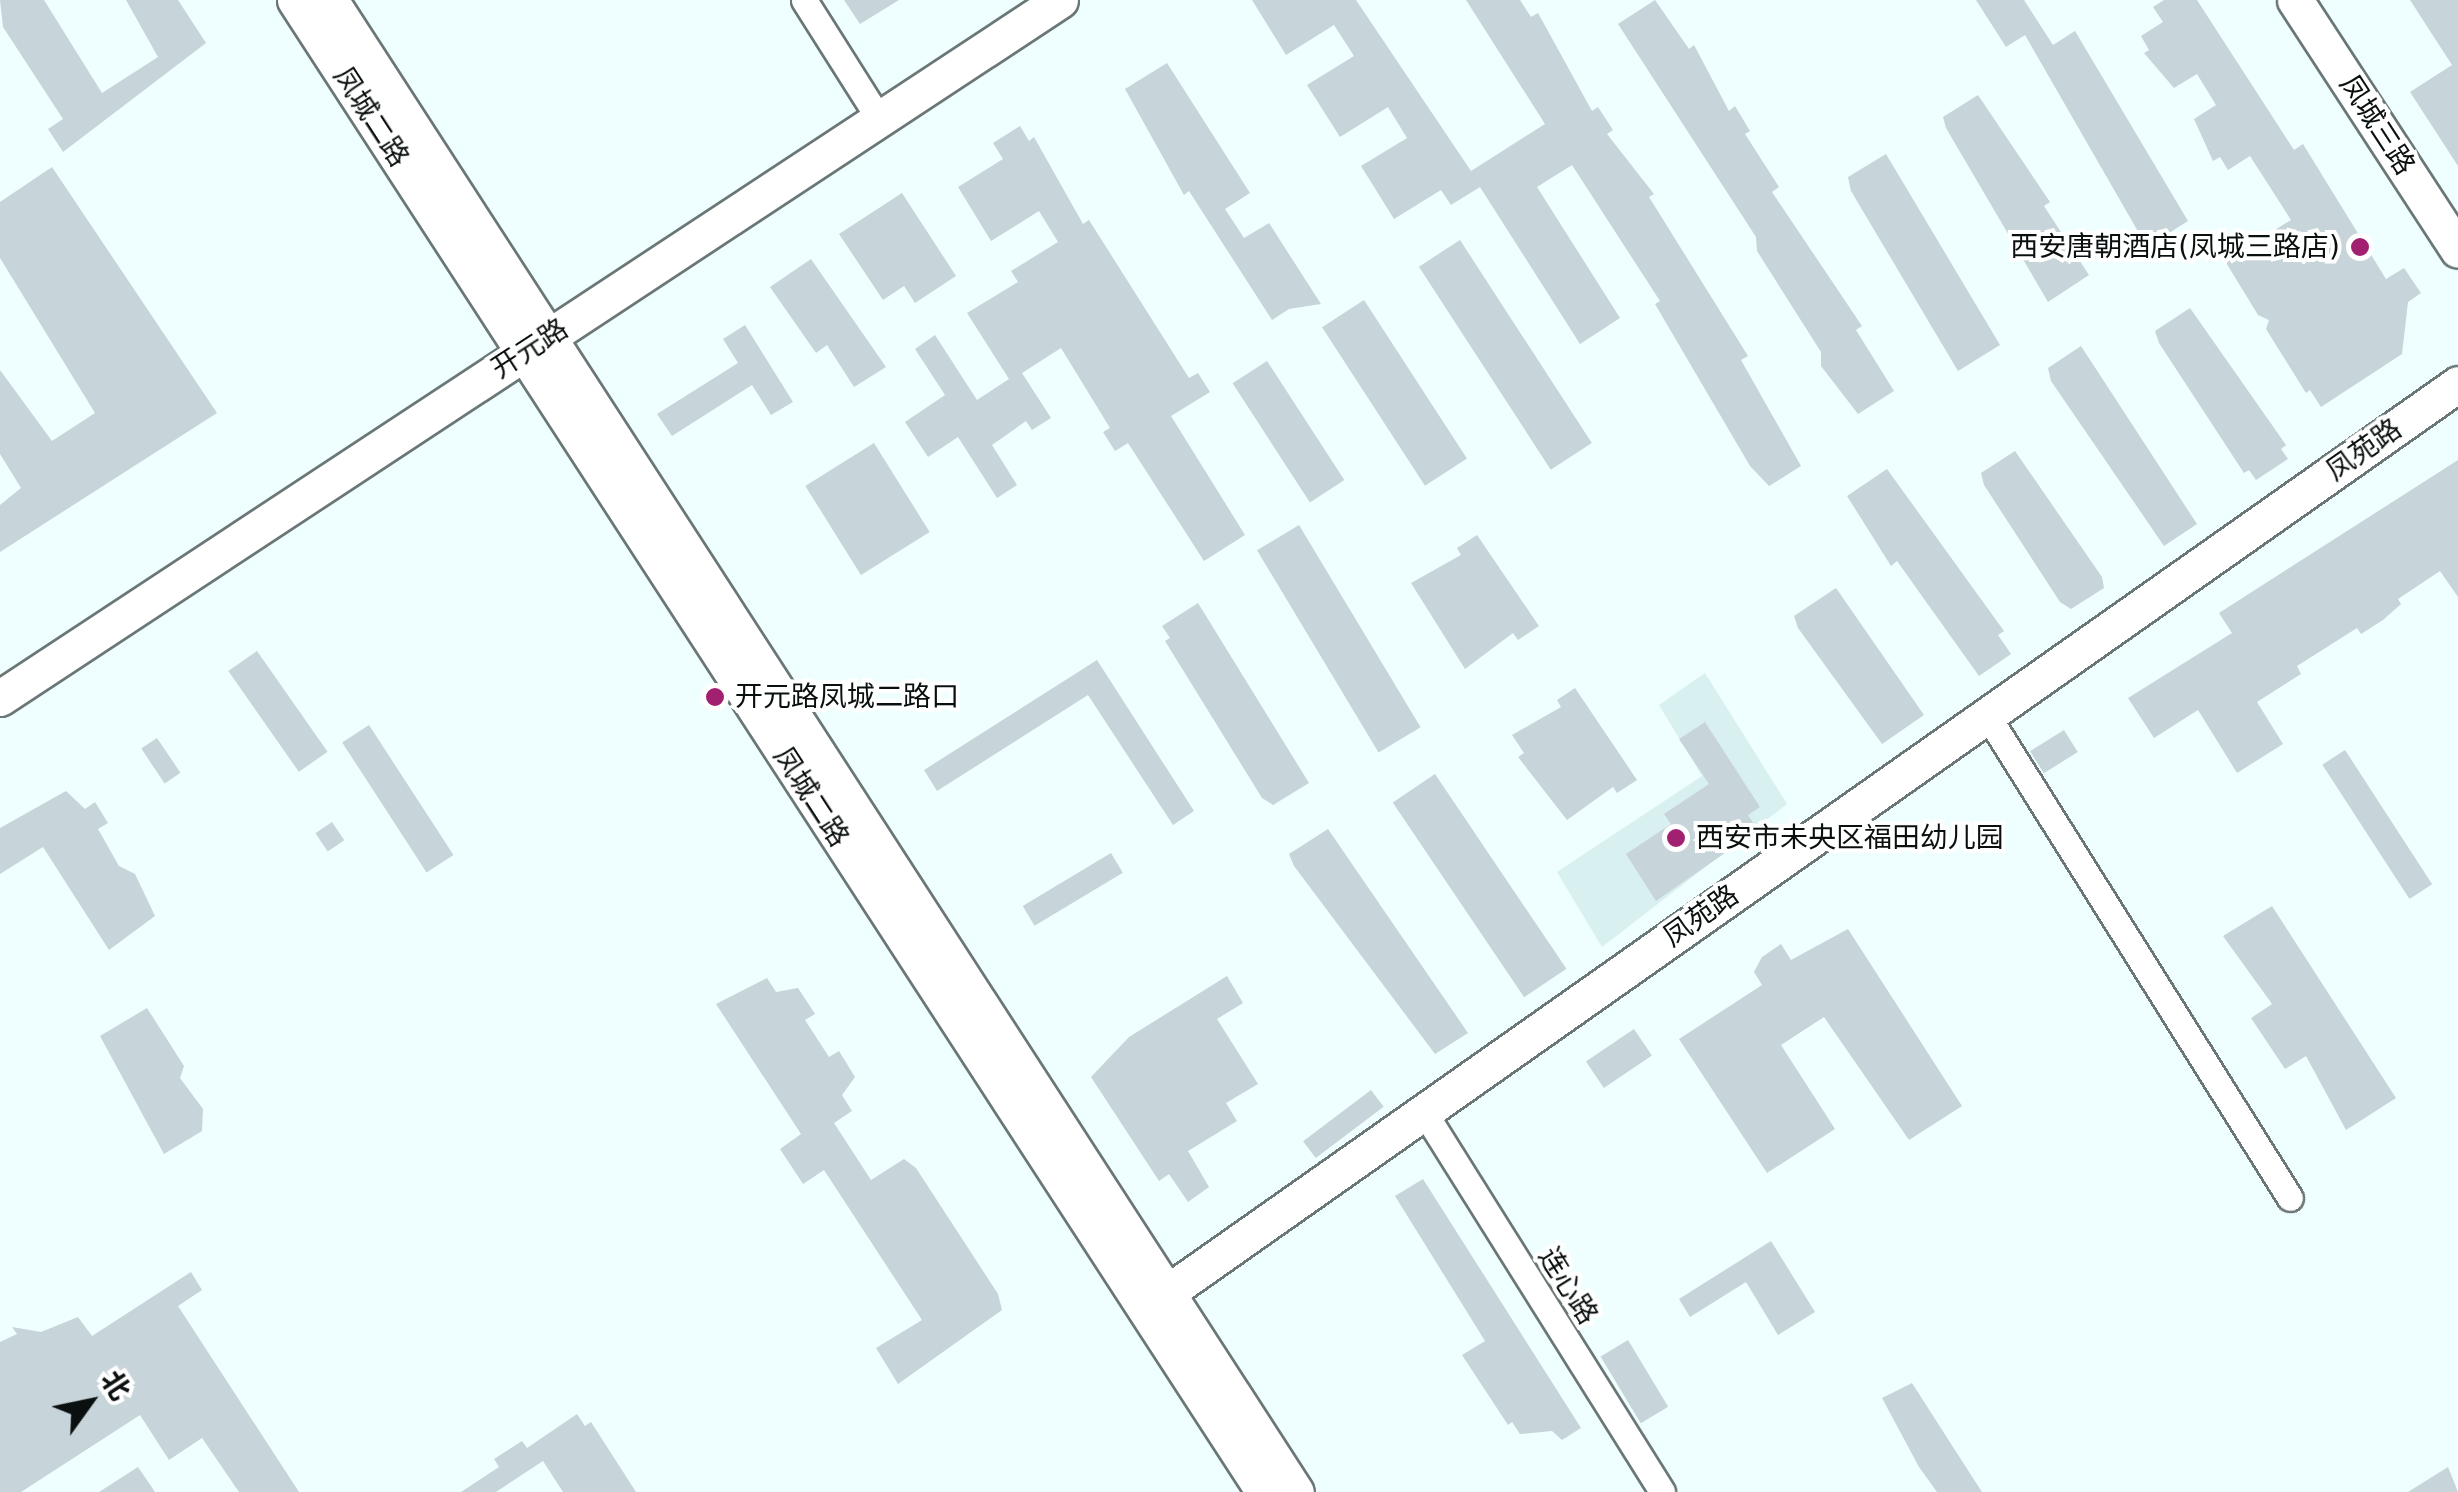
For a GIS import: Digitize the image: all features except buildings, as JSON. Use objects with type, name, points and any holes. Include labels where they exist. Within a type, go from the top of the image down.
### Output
[{"type":"street","name":"凤城二路","points":[[295,0],[537,344]]},
{"type":"street","name":"凤城二路","points":[[330,0],[537,344],[1154,1302],[1264,1492]]},
{"type":"street","points":[[804,0],[878,117]]},
{"type":"street","name":"开元路","points":[[0,698],[1060,0]]},
{"type":"street","name":"凤城三路","points":[[2296,0],[2458,250]]},
{"type":"street","name":"凤苑路","points":[[1154,1302],[2458,384]]},
{"type":"street","points":[[1987,715],[2290,1198]]},
{"type":"street","name":"连心路","points":[[1424,1112],[1662,1492]]},
{"type":"street","name":"凤城二路","points":[[1154,1302],[1296,1492]]},
{"type":"shaded area","name":"西安市未央区福田幼儿园","points":[[1705,673],[1787,804],[1602,947],[1557,872],[1702,776],[1659,705]]},
{"type":"place","name":"西安唐朝酒店(凤城三路店)","points":[[2360,247]]},
{"type":"place","name":"开元路凤城二路口","points":[[715,697]]},
{"type":"place","name":"西安市未央区福田幼儿园","points":[[1676,838]]}]
